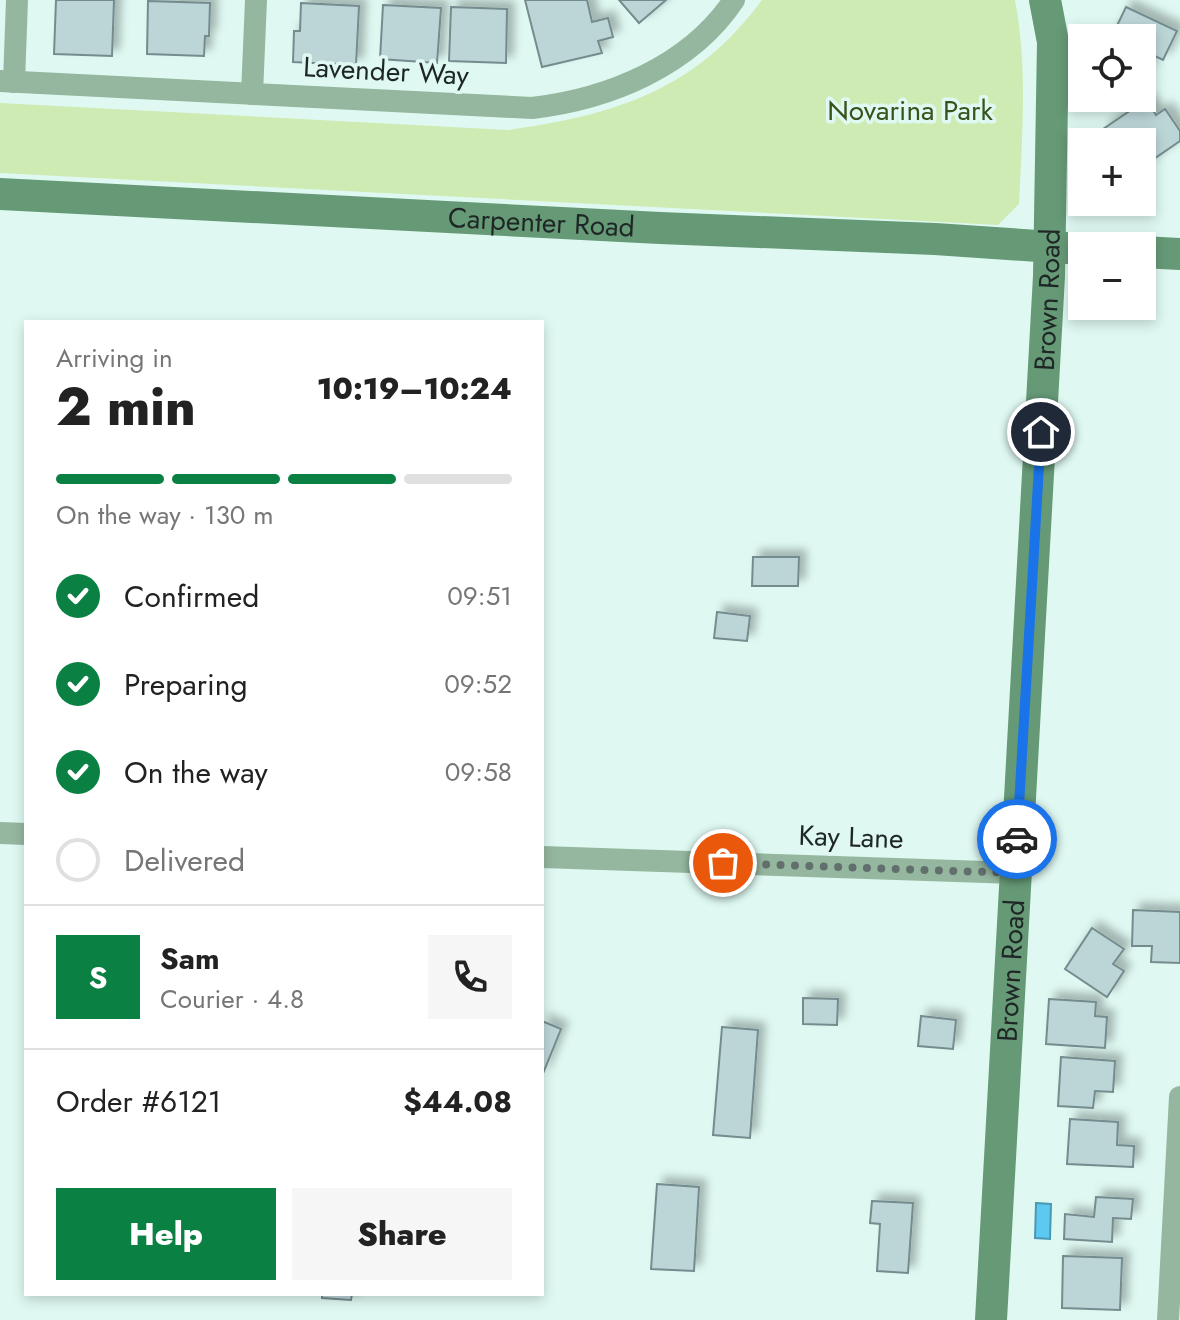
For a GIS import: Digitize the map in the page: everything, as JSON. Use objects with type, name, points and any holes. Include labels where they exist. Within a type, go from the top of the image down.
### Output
[{"type":"street","points":[[7,81],[17,0]]},
{"type":"street","points":[[252,94],[256,0]]},
{"type":"street","name":"Lavender Way","points":[[7,81],[507,108],[555,105],[607,93],[660,68],[698,40],[734,0]]},
{"type":"street","name":"Brown Road","points":[[991,1320],[1049,248],[1053,42],[1045,0]]},
{"type":"street","name":"Carpenter Road","points":[[0,194],[935,239],[1068,249]]},
{"type":"street","points":[[1156,253],[1180,254]]},
{"type":"street","points":[[0,833],[24,834]]},
{"type":"street","name":"Kay Lane","points":[[544,857],[1015,873]]},
{"type":"street","points":[[1168,1320],[1180,1097]]},
{"type":"green space","name":"Novarina Park","points":[[762,0],[1015,0],[1023,76],[1019,204],[998,225],[0,173],[0,103],[508,130],[583,116],[650,94],[680,77],[709,57]]},
{"type":"water","points":[[1036,1203],[1051,1204],[1050,1239],[1035,1238]]},
{"type":"building","points":[[56,0],[114,0],[112,56],[54,54]]},
{"type":"building","points":[[525,0],[587,0],[592,22],[608,18],[613,37],[598,41],[602,53],[542,67]]},
{"type":"building","points":[[619,0],[666,0],[639,23]]},
{"type":"building","points":[[148,1],[210,3],[209,36],[205,36],[204,56],[147,54]]},
{"type":"building","points":[[301,3],[359,6],[356,65],[293,62],[294,31],[300,31]]},
{"type":"building","points":[[383,5],[441,8],[437,63],[380,59]]},
{"type":"building","points":[[451,7],[507,9],[506,63],[449,61]]},
{"type":"building","points":[[1126,7],[1177,31],[1163,60],[1156,56],[1156,24],[1118,24]]},
{"type":"building","points":[[1165,109],[1180,131],[1180,141],[1156,157],[1156,128],[1104,128],[1128,112],[1154,112],[1156,115]]},
{"type":"building","points":[[753,557],[799,557],[798,586],[752,586]]},
{"type":"building","points":[[717,612],[750,616],[747,641],[714,638]]},
{"type":"building","points":[[1133,910],[1180,912],[1180,963],[1151,962],[1152,946],[1132,946]]},
{"type":"building","points":[[1092,928],[1124,949],[1113,964],[1124,971],[1107,997],[1065,969]]},
{"type":"building","points":[[803,998],[838,999],[837,1025],[803,1024]]},
{"type":"building","points":[[1049,999],[1096,1002],[1095,1016],[1107,1017],[1105,1048],[1046,1044]]},
{"type":"building","points":[[921,1016],[956,1020],[953,1049],[918,1046]]},
{"type":"building","points":[[544,1022],[561,1029],[544,1071]]},
{"type":"building","points":[[722,1027],[758,1030],[750,1138],[713,1135]]},
{"type":"building","points":[[1061,1057],[1115,1061],[1113,1092],[1095,1091],[1093,1108],[1058,1106]]},
{"type":"building","points":[[1070,1119],[1118,1122],[1117,1145],[1134,1146],[1133,1167],[1067,1164]]},
{"type":"building","points":[[657,1184],[699,1187],[694,1271],[651,1269]]},
{"type":"building","points":[[1096,1197],[1133,1199],[1131,1219],[1113,1218],[1112,1242],[1064,1239],[1065,1214],[1094,1217]]},
{"type":"building","points":[[872,1201],[913,1203],[908,1273],[877,1271],[880,1224],[870,1223]]},
{"type":"building","points":[[1063,1256],[1122,1258],[1120,1310],[1062,1308]]},
{"type":"building","points":[[322,1296],[352,1296],[351,1300]]},
{"type":"way so far","points":[[723,863],[1015,873],[1017,839]]},
{"type":"route","points":[[1017,839],[1041,432]]}]
